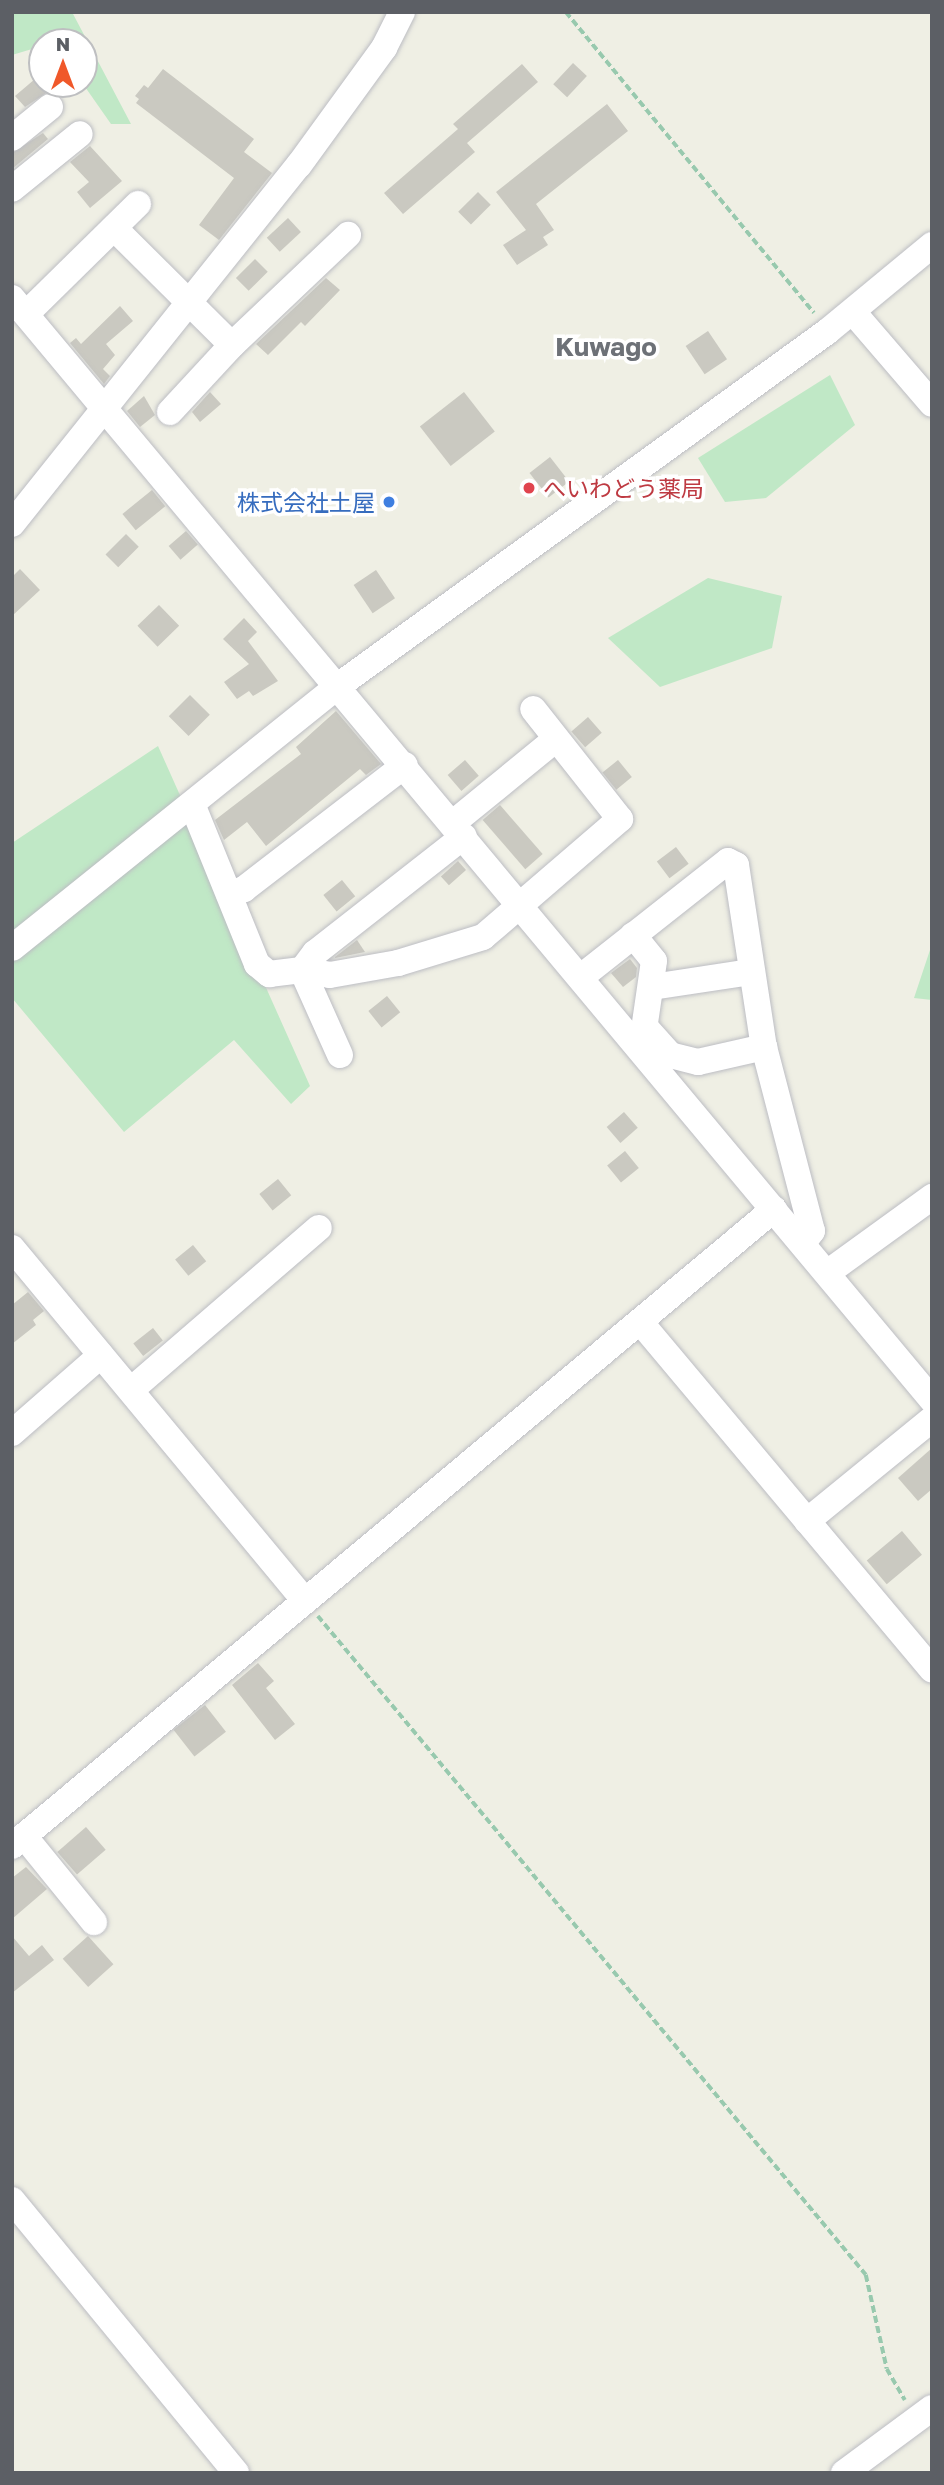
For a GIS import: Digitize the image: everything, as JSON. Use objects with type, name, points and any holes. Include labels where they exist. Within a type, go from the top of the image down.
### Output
[{"type":"street","points":[[12,524],[307,154],[384,48],[402,12]]},
{"type":"street","points":[[12,138],[50,107]]},
{"type":"street","points":[[12,189],[79,134]]},
{"type":"street","points":[[138,204],[114,228],[19,306],[581,977],[643,1038],[774,1209],[932,1400]]},
{"type":"street","points":[[114,228],[232,345]]},
{"type":"street","points":[[170,412],[232,345],[348,235]]},
{"type":"street","points":[[12,948],[338,686],[828,331],[932,245]]},
{"type":"street","points":[[853,312],[932,404]]},
{"type":"street","points":[[192,804],[257,964],[269,974],[302,970],[330,975],[398,963],[483,937],[620,818],[533,709]]},
{"type":"street","points":[[302,970],[316,953],[458,830],[556,739]]},
{"type":"street","points":[[229,894],[244,889],[405,765]]},
{"type":"street","points":[[581,977],[728,861],[736,865],[750,972],[764,1047],[812,1231],[803,1244]]},
{"type":"street","points":[[633,936],[654,961],[643,1038]]},
{"type":"street","points":[[302,970],[340,1055]]},
{"type":"street","points":[[652,987],[750,972]]},
{"type":"street","points":[[643,1038],[670,1055],[698,1062],[764,1047]]},
{"type":"street","points":[[827,1273],[930,1201]]},
{"type":"street","points":[[94,1922],[18,1841],[642,1324],[774,1209]]},
{"type":"street","points":[[131,1391],[319,1228]]},
{"type":"street","points":[[17,1265],[101,1355],[305,1601]]},
{"type":"street","points":[[642,1324],[932,1670]]},
{"type":"street","points":[[12,1433],[101,1355]]},
{"type":"street","points":[[807,1521],[932,1419]]},
{"type":"street","points":[[12,2200],[236,2473]]},
{"type":"street","points":[[844,2473],[927,2418]]},
{"type":"path","points":[[566,12],[828,331]]},
{"type":"path","points":[[305,1601],[866,2275],[887,2369],[927,2418]]},
{"type":"green space","points":[[12,12],[72,12],[80,28],[28,28],[28,50],[12,55]]},
{"type":"green space","points":[[98,61],[131,124],[111,124],[93,98],[98,98]]},
{"type":"green space","points":[[830,375],[855,425],[766,498],[725,502],[698,458]]},
{"type":"green space","points":[[708,578],[782,596],[772,648],[660,687],[608,638]]},
{"type":"green space","points":[[158,746],[310,1086],[291,1104],[234,1040],[124,1132],[12,998],[12,843]]},
{"type":"green space","points":[[932,944],[932,1000],[914,998]]},
{"type":"building","points":[[573,63],[587,76],[567,97],[553,84]]},
{"type":"building","points":[[522,64],[538,82],[467,143],[475,152],[403,214],[384,193],[458,129],[453,124]]},
{"type":"building","points":[[163,69],[254,139],[244,152],[272,173],[219,240],[199,225],[234,178],[136,103],[139,99],[135,96],[144,85],[148,88]]},
{"type":"building","points":[[28,85],[28,98],[39,98],[25,107],[15,96]]},
{"type":"building","points":[[607,104],[628,131],[536,204],[554,230],[543,237],[548,245],[517,265],[503,245],[526,230],[496,192]]},
{"type":"building","points":[[43,133],[48,139],[12,169],[12,153]]},
{"type":"building","points":[[90,146],[122,181],[90,208],[77,192],[89,182],[70,162]]},
{"type":"building","points":[[478,192],[491,205],[471,225],[458,212]]},
{"type":"building","points":[[288,218],[301,232],[280,252],[267,238]]},
{"type":"building","points":[[255,259],[268,272],[249,291],[236,278]]},
{"type":"building","points":[[326,278],[340,290],[305,326],[301,322],[268,355],[256,344]]},
{"type":"building","points":[[120,306],[133,321],[106,344],[115,355],[103,369],[110,376],[104,384],[70,343],[76,338],[81,344]]},
{"type":"building","points":[[708,331],[727,359],[705,374],[686,346]]},
{"type":"building","points":[[210,392],[221,404],[200,422],[192,412]]},
{"type":"building","points":[[464,392],[495,431],[451,466],[420,426]]},
{"type":"building","points":[[144,396],[155,415],[140,427],[127,411]]},
{"type":"building","points":[[550,457],[569,481],[549,497],[530,473]]},
{"type":"building","points":[[152,490],[165,506],[136,530],[122,514]]},
{"type":"building","points":[[186,531],[198,545],[180,560],[169,546]]},
{"type":"building","points":[[126,534],[139,547],[118,567],[105,555]]},
{"type":"building","points":[[20,569],[40,590],[12,616],[12,577]]},
{"type":"building","points":[[376,570],[395,598],[373,613],[354,585]]},
{"type":"building","points":[[159,605],[179,626],[158,647],[137,626]]},
{"type":"building","points":[[244,618],[257,632],[248,641],[278,681],[253,696],[249,691],[237,699],[224,682],[249,664],[223,639]]},
{"type":"building","points":[[190,695],[210,715],[189,736],[169,716]]},
{"type":"building","points":[[336,711],[381,764],[366,775],[360,769],[266,846],[247,822],[224,840],[215,820],[301,754],[296,747]]},
{"type":"building","points":[[588,717],[602,733],[585,747],[571,731]]},
{"type":"building","points":[[465,760],[479,776],[461,791],[448,775]]},
{"type":"building","points":[[618,760],[632,777],[616,790],[602,773]]},
{"type":"building","points":[[500,805],[543,854],[525,869],[483,820]]},
{"type":"building","points":[[676,847],[689,864],[669,878],[657,861]]},
{"type":"building","points":[[458,861],[466,870],[449,885],[441,876]]},
{"type":"building","points":[[342,880],[355,896],[337,911],[323,895]]},
{"type":"building","points":[[357,940],[365,952],[335,958],[335,957]]},
{"type":"building","points":[[630,959],[637,968],[636,977],[623,987],[611,973]]},
{"type":"building","points":[[387,996],[400,1012],[382,1027],[368,1011]]},
{"type":"building","points":[[624,1112],[638,1128],[620,1143],[607,1127]]},
{"type":"building","points":[[625,1151],[639,1168],[621,1183],[607,1165]]},
{"type":"building","points":[[278,1179],[291,1195],[273,1210],[259,1194]]},
{"type":"building","points":[[193,1245],[206,1261],[188,1276],[175,1259]]},
{"type":"building","points":[[28,1292],[44,1311],[33,1320],[36,1325],[12,1344],[12,1305]]},
{"type":"building","points":[[153,1328],[163,1341],[143,1356],[133,1343]]},
{"type":"building","points":[[932,1448],[932,1489],[918,1501],[898,1478]]},
{"type":"building","points":[[902,1531],[922,1555],[887,1584],[867,1561]]},
{"type":"building","points":[[258,1663],[274,1681],[266,1688],[295,1724],[275,1740],[232,1685]]},
{"type":"building","points":[[205,1705],[226,1732],[194,1756],[173,1730]]},
{"type":"building","points":[[86,1827],[106,1850],[77,1875],[57,1852]]},
{"type":"building","points":[[26,1867],[47,1889],[12,1919],[12,1878]]},
{"type":"building","points":[[12,1936],[29,1956],[42,1945],[54,1960],[12,1993]]},
{"type":"building","points":[[88,1936],[113,1964],[88,1987],[63,1959]]},
{"type":"place","name":"へいわどう薬局","points":[[529,488]]},
{"type":"place","name":"株式会社土屋","points":[[389,502]]},
{"type":"district","name":"Kuwago","points":[[606,347]]}]
